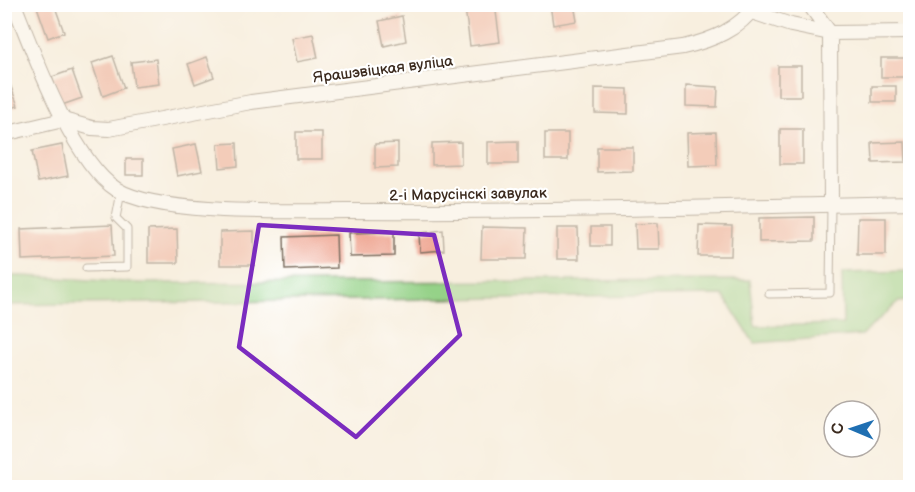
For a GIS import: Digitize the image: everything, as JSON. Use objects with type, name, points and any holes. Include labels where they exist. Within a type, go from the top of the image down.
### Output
[{"type":"street","name":"2-і Марусінскі завулак","points":[[14,4],[63,120],[98,172],[122,192],[175,205],[267,210],[401,212],[910,203]]},
{"type":"street","points":[[809,4],[830,33],[831,204]]},
{"type":"street","name":"Ярашэвіцкая вуліца","points":[[4,134],[63,120],[92,128],[109,129],[251,102],[683,47],[719,36],[735,27],[754,8]]},
{"type":"street","points":[[754,8],[791,25],[830,33],[910,32]]},
{"type":"lane","points":[[86,268],[127,267],[127,229],[116,218],[122,192]]},
{"type":"lane","points":[[769,294],[830,293],[831,204]]},
{"type":"highlighted area","points":[[259,225],[434,235],[460,335],[356,437],[239,347]]},
{"type":"green space","points":[[910,271],[910,301],[898,302],[862,335],[754,343],[723,295],[4,305],[5,276],[141,283],[750,280],[755,326],[843,324],[842,273]]},
{"type":"building","points":[[36,4],[54,4],[64,32],[48,38]]},
{"type":"building","points":[[495,4],[500,42],[470,46],[465,8]]},
{"type":"building","points":[[550,4],[574,4],[577,21],[553,25]]},
{"type":"building","points":[[402,16],[406,41],[384,46],[379,21]]},
{"type":"building","points":[[313,34],[318,58],[297,62],[292,38]]},
{"type":"building","points":[[113,56],[124,88],[103,96],[92,63]]},
{"type":"building","points":[[207,57],[214,77],[195,84],[188,64]]},
{"type":"building","points":[[881,58],[909,58],[909,77],[881,77]]},
{"type":"building","points":[[156,59],[159,84],[134,87],[131,62]]},
{"type":"building","points":[[778,66],[801,66],[801,96],[778,96]]},
{"type":"building","points":[[72,70],[82,98],[62,105],[52,77]]},
{"type":"building","points":[[7,76],[18,106],[4,110],[4,77]]},
{"type":"building","points":[[686,85],[718,87],[717,107],[686,106]]},
{"type":"building","points":[[872,86],[896,86],[896,102],[872,102]]},
{"type":"building","points":[[595,88],[628,89],[628,114],[595,113]]},
{"type":"building","points":[[780,129],[803,129],[803,164],[780,164]]},
{"type":"building","points":[[296,132],[322,132],[322,159],[296,159]]},
{"type":"building","points":[[716,132],[717,165],[688,166],[687,133]]},
{"type":"building","points":[[545,133],[568,133],[568,160],[545,160]]},
{"type":"building","points":[[518,141],[518,164],[488,164],[488,142]]},
{"type":"building","points":[[461,142],[461,164],[432,165],[432,143]]},
{"type":"building","points":[[905,142],[906,162],[873,163],[872,143]]},
{"type":"building","points":[[237,143],[238,166],[220,168],[218,144]]},
{"type":"building","points":[[398,143],[398,167],[375,168],[375,144]]},
{"type":"building","points":[[196,144],[202,171],[177,176],[172,149]]},
{"type":"building","points":[[62,145],[68,176],[38,182],[32,151]]},
{"type":"building","points":[[597,147],[633,147],[633,171],[597,172]]},
{"type":"building","points":[[126,159],[143,159],[143,175],[126,175]]},
{"type":"building","points":[[814,217],[814,241],[759,242],[759,218]]},
{"type":"building","points":[[858,218],[886,218],[886,255],[857,255]]},
{"type":"building","points":[[658,223],[659,249],[636,249],[635,224]]},
{"type":"building","points":[[112,225],[114,256],[22,260],[21,229]]},
{"type":"building","points":[[699,225],[732,226],[731,256],[698,256]]},
{"type":"building","points":[[482,227],[527,228],[526,259],[481,259]]},
{"type":"building","points":[[591,227],[610,227],[610,246],[591,246]]},
{"type":"building","points":[[557,228],[578,228],[579,259],[557,259]]},
{"type":"building","points":[[177,229],[178,263],[148,263],[148,230]]},
{"type":"building","points":[[443,230],[444,250],[420,252],[419,233]]},
{"type":"building","points":[[254,231],[254,265],[220,265],[220,232]]},
{"type":"building","points":[[394,232],[394,256],[350,257],[349,233]]},
{"type":"building","points":[[336,235],[337,268],[285,270],[284,237]]}]
